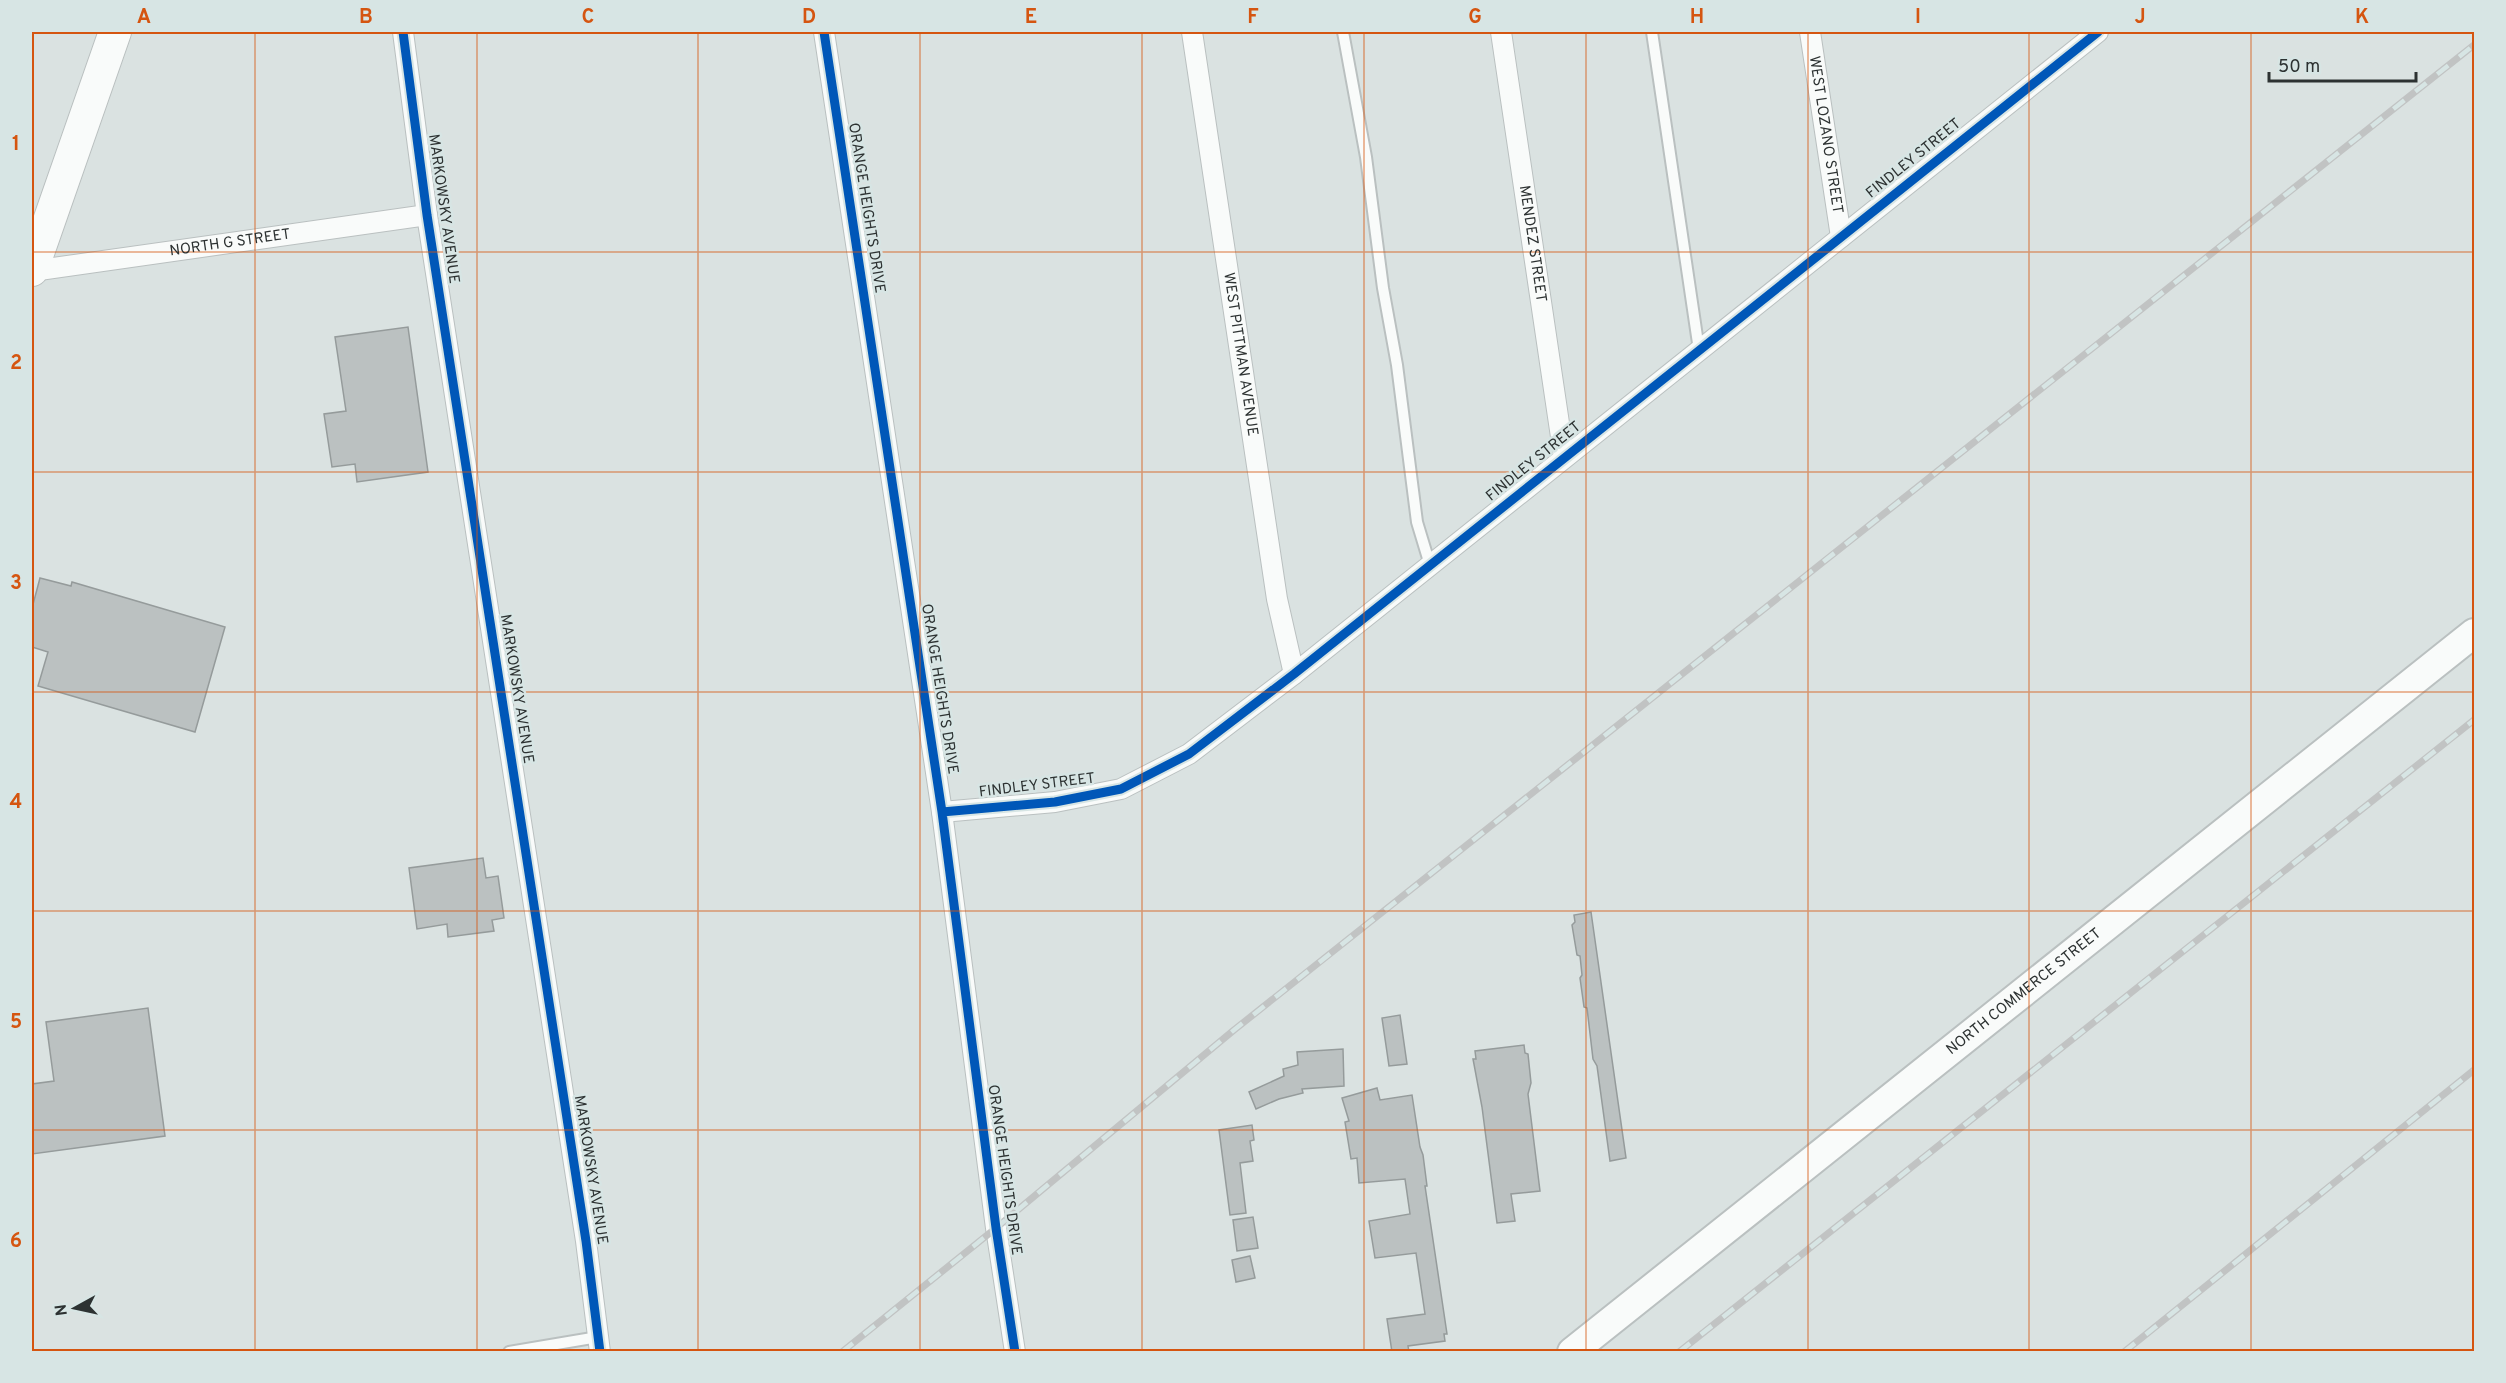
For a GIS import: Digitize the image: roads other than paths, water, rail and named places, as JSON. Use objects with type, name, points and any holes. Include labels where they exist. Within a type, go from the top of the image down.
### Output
[{"type":"main road","points":[[32,271],[116,32]]},
{"type":"main road","name":"NORTH COMMERCE STREET","points":[[1572,1352],[2475,633]]},
{"type":"street","name":"MARKOWSKY AVENUE","points":[[403,32],[427,215],[586,1241],[599,1344]]},
{"type":"street","name":"ORANGE HEIGHTS DRIVE","points":[[824,32],[942,812],[1015,1352]]},
{"type":"street","name":"WEST PITTMAN AVENUE","points":[[1192,32],[1277,599],[1294,674]]},
{"type":"street","name":"MENDEZ STREET","points":[[1501,32],[1564,457]]},
{"type":"street","name":"WEST LOZANO STREET","points":[[1810,32],[1841,237]]},
{"type":"street","name":"FINDLEY STREET","points":[[942,812],[1055,802],[1122,789],[1189,754],[1294,674],[2098,32]]},
{"type":"street","name":"NORTH G STREET","points":[[32,271],[427,215]]},
{"type":"lane","points":[[1343,32],[1366,157],[1383,288],[1398,366],[1417,522],[1430,565]]},
{"type":"lane","points":[[1652,32],[1699,350]]},
{"type":"lane","points":[[509,1352],[599,1344]]},
{"type":"railway","points":[[842,1352],[996,1228],[1234,1030],[2474,45]]},
{"type":"railway","points":[[1679,1352],[2474,720]]},
{"type":"railway","points":[[2124,1352],[2474,1070]]}]
